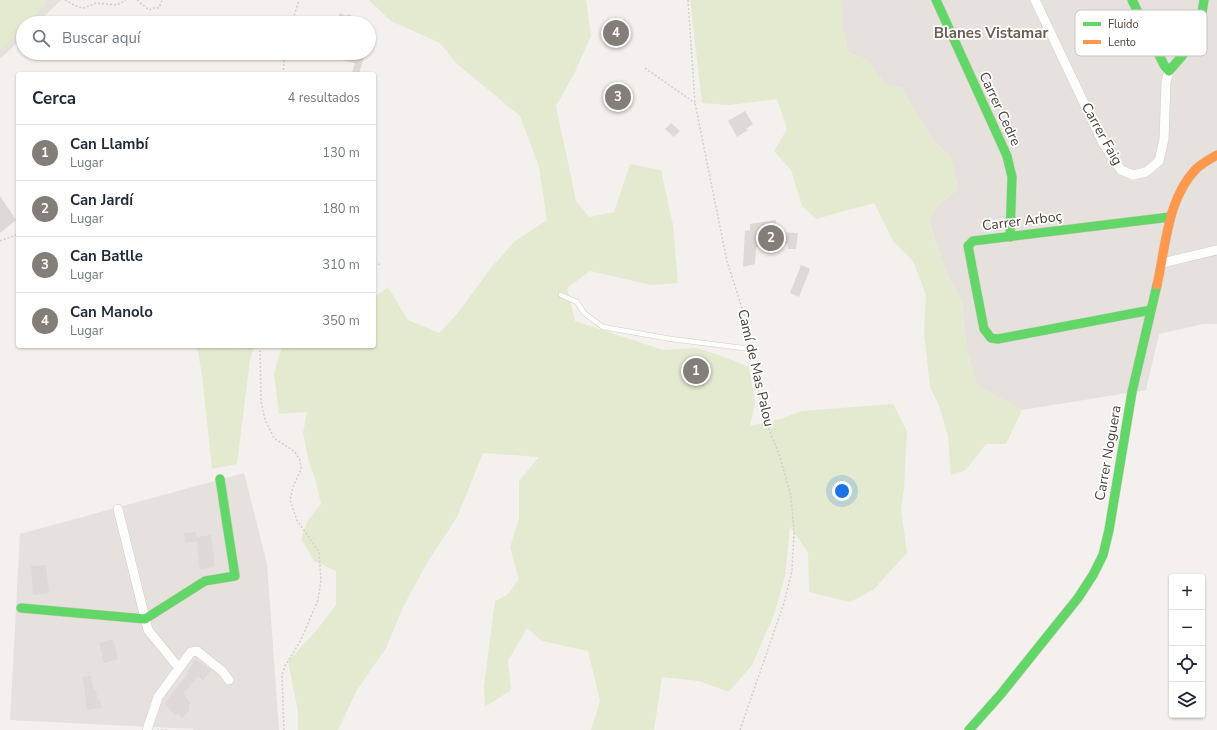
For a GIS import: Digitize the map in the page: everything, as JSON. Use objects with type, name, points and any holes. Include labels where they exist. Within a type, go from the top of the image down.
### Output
[{"type":"street","name":"Carrer Cedre","points":[[936,0],[1007,156],[1012,177],[1010,237]]},
{"type":"street","name":"Carrer Faig","points":[[1035,0],[1103,143],[1121,170],[1133,175],[1146,172],[1159,161],[1164,139],[1166,82],[1169,71]]},
{"type":"street","points":[[1132,0],[1137,10]]},
{"type":"street","points":[[1202,10],[1204,0]]},
{"type":"street","points":[[1160,56],[1169,71],[1182,56]]},
{"type":"street","points":[[1215,156],[1217,147]]},
{"type":"street","name":"Carrer Noguera","points":[[968,730],[1001,694],[1078,598],[1093,575],[1103,555],[1132,392],[1162,263],[1170,217],[1182,187],[1197,168],[1215,156]]},
{"type":"street","name":"Carrer Arboç","points":[[1151,310],[998,339],[991,338],[984,329],[968,246],[973,241],[1170,217]]},
{"type":"street","points":[[1162,263],[1217,250]]},
{"type":"street","points":[[21,608],[145,619],[205,581],[235,576],[220,479]]},
{"type":"street","points":[[118,509],[148,630],[179,668]]},
{"type":"street","points":[[147,730],[158,697],[191,652],[197,651],[222,671],[229,680]]},
{"type":"lane","points":[[561,295],[577,302],[584,313],[603,327],[671,339],[743,348],[751,346]]},
{"type":"path","points":[[65,0],[78,7],[84,8],[96,3],[117,5],[126,0]]},
{"type":"path","points":[[137,0],[149,10],[159,8],[162,0]]},
{"type":"path","points":[[294,16],[299,0]]},
{"type":"path","name":"Camí de Mas Palou","points":[[688,0],[695,103],[727,261],[745,317],[763,414],[779,454],[791,496],[794,532],[792,571],[786,596],[740,730]]},
{"type":"path","points":[[284,72],[285,60]]},
{"type":"path","points":[[645,68],[695,103]]},
{"type":"path","points":[[0,241],[16,235]]},
{"type":"path","points":[[376,265],[381,264]]},
{"type":"path","points":[[260,348],[261,401],[265,420],[274,438],[295,452],[300,460],[301,469],[293,487],[290,500],[296,520],[319,552],[321,580],[318,600],[301,640],[285,666],[282,675],[284,730]]},
{"type":"path","points":[[147,730],[169,730]]},
{"type":"shaded area","points":[[0,0],[61,0],[44,16],[16,16],[16,44],[0,59]]},
{"type":"shaded area","points":[[841,0],[1217,0],[1217,324],[1203,324],[1159,334],[1146,390],[1022,410],[977,386],[966,347],[962,301],[947,274],[929,222],[937,206],[958,189],[950,156],[934,142],[901,88],[886,85],[867,60],[848,52],[842,26]]},
{"type":"shaded area","points":[[244,473],[267,564],[279,730],[194,730],[10,720],[20,534]]},
{"type":"green space","points":[[0,0],[44,0],[47,3],[35,16],[16,16],[16,35],[0,51]]},
{"type":"green space","points":[[369,0],[586,0],[591,36],[575,72],[556,106],[576,201],[589,217],[614,212],[630,164],[661,170],[673,225],[678,283],[651,285],[590,271],[567,288],[575,321],[663,350],[697,348],[749,367],[755,403],[750,426],[781,419],[802,411],[893,404],[907,431],[904,489],[901,508],[907,553],[873,590],[850,602],[809,592],[808,552],[790,527],[785,576],[774,615],[752,665],[729,692],[699,681],[662,677],[654,730],[591,730],[600,701],[588,651],[542,641],[527,628],[508,661],[511,690],[485,707],[484,686],[495,601],[507,595],[519,579],[510,547],[519,519],[519,481],[539,457],[483,453],[457,517],[427,563],[403,607],[386,648],[357,690],[338,730],[298,730],[298,712],[288,661],[316,631],[336,605],[336,571],[314,561],[301,539],[307,522],[321,504],[316,482],[309,462],[303,433],[307,412],[279,414],[274,373],[281,348],[376,348],[376,296],[388,287],[408,320],[439,333],[457,314],[491,268],[514,242],[547,220],[539,167],[520,116],[456,63],[440,43],[391,21]]},
{"type":"green space","points":[[690,0],[841,0],[842,26],[848,52],[867,60],[886,85],[901,88],[934,142],[950,156],[958,189],[937,206],[929,223],[947,274],[962,301],[966,347],[977,386],[1022,410],[1006,444],[986,444],[966,470],[951,475],[948,437],[940,408],[930,387],[924,332],[926,295],[913,261],[893,241],[874,203],[816,219],[802,206],[791,170],[774,151],[787,129],[777,99],[729,105],[702,103]]},
{"type":"green space","points":[[197,348],[253,348],[250,360],[237,464],[212,469],[202,375]]},
{"type":"building","points":[[340,13],[346,16],[338,16]]},
{"type":"building","points":[[623,25],[623,28],[629,28],[630,36],[602,38],[601,29],[609,29],[608,26]]},
{"type":"building","points":[[343,60],[363,60],[360,72],[352,72],[355,63]]},
{"type":"building","points":[[611,85],[631,94],[625,108],[605,99]]},
{"type":"building","points":[[745,111],[753,124],[746,129],[748,130],[737,137],[728,121]]},
{"type":"building","points":[[671,123],[680,131],[674,137],[665,129]]},
{"type":"building","points":[[0,196],[16,220],[0,233]]},
{"type":"building","points":[[776,220],[775,232],[798,233],[796,249],[788,249],[788,244],[764,242],[763,247],[756,247],[755,264],[743,267],[745,231],[750,230],[750,224]]},
{"type":"building","points":[[801,265],[810,269],[799,297],[790,293]]},
{"type":"building","points":[[694,358],[706,361],[702,374],[706,376],[704,386],[694,385],[686,372],[691,369]]},
{"type":"building","points":[[196,532],[197,541],[185,543],[184,533]]},
{"type":"building","points":[[211,535],[215,567],[200,569],[196,537]]},
{"type":"building","points":[[46,565],[49,593],[33,595],[31,566]]},
{"type":"building","points":[[113,639],[118,659],[104,663],[99,643]]},
{"type":"building","points":[[196,660],[211,670],[203,680],[198,676],[183,693],[191,704],[189,705],[189,711],[182,718],[178,713],[175,716],[165,703],[189,672],[187,671]]},
{"type":"building","points":[[91,676],[93,690],[96,690],[97,700],[100,699],[101,708],[87,710],[83,677]]},
{"type":"traffic: fast","points":[[936,0],[1007,156],[1012,177],[1010,237]]},
{"type":"traffic: fast","points":[[1132,0],[1137,10]]},
{"type":"traffic: fast","points":[[1202,10],[1204,0]]},
{"type":"traffic: fast","points":[[1160,56],[1169,71],[1182,56]]},
{"type":"traffic: fast","points":[[1151,310],[998,339],[991,338],[984,329],[968,246],[973,241],[1170,217]]},
{"type":"traffic: fast","points":[[969,730],[1001,694],[1078,598],[1093,575],[1103,555],[1109,530],[1132,392],[1157,285]]},
{"type":"traffic: fast","points":[[21,608],[145,619],[205,581],[235,576],[220,479]]},
{"type":"traffic: slow","points":[[1157,285],[1169,224],[1179,194],[1186,181],[1196,169],[1217,155]]},
{"type":"place","name":"Can Manolo","points":[[616,33]]},
{"type":"place","name":"Can Batlle","points":[[618,97]]},
{"type":"place","name":"Can Jardí","points":[[771,238]]},
{"type":"place","name":"Can Llambí","points":[[696,371]]},
{"type":"district","name":"Blanes Vistamar","points":[[991,33]]}]
